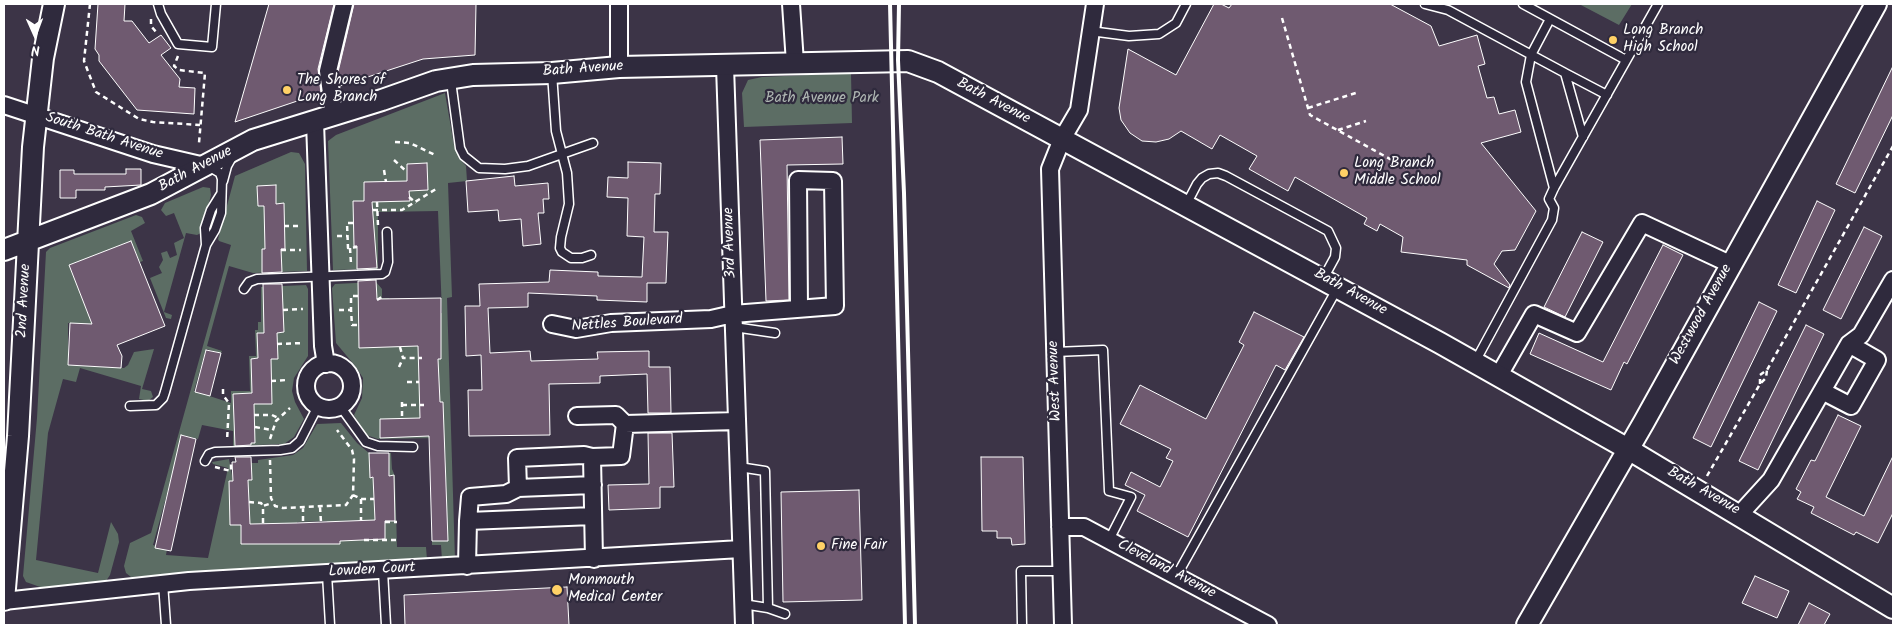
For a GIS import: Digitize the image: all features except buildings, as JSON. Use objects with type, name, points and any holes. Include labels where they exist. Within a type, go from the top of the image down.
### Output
[{"type":"street","name":"2nd Avenue","points":[[4,600],[18,436],[36,116],[43,58],[54,4]]},
{"type":"street","points":[[334,115],[328,71],[344,4]]},
{"type":"street","points":[[618,4],[618,67]]},
{"type":"street","points":[[791,4],[795,64]]},
{"type":"street","name":"West Avenue","points":[[1063,625],[1050,169],[1062,139],[1079,110],[1095,4]]},
{"type":"street","name":"Westwood Avenue","points":[[1527,625],[1876,4]]},
{"type":"street","name":"Bath Avenue","points":[[4,250],[164,188],[253,140],[314,122],[425,84],[473,75],[552,73],[618,67],[726,66],[889,60],[918,64],[1331,283],[1628,448],[1892,604]]},
{"type":"street","name":"3rd Avenue","points":[[726,66],[744,625]]},
{"type":"street","name":"South Bath Avenue","points":[[4,104],[166,157],[206,166]]},
{"type":"street","points":[[314,122],[323,346],[326,364]]},
{"type":"street","points":[[164,188],[171,182],[175,172],[174,167],[166,157]]},
{"type":"street","name":"Nettles Boulevard","points":[[552,324],[576,329],[612,323],[733,321],[799,308],[835,306],[833,181],[798,180],[799,308]]},
{"type":"street","points":[[1498,376],[1534,314],[1577,333],[1642,224],[1730,264]]},
{"type":"street","points":[[1740,514],[1771,480],[1849,344],[1861,335],[1893,280]]},
{"type":"street","points":[[1822,391],[1851,406],[1877,360],[1849,344]]},
{"type":"street","points":[[326,364],[340,367],[350,377],[351,392],[347,400],[340,406],[330,409],[318,406],[309,398],[306,383],[313,370],[326,364]]},
{"type":"street","points":[[577,416],[616,415],[625,424],[737,421]]},
{"type":"street","points":[[518,488],[518,458],[584,455],[592,458],[622,456],[625,424]]},
{"type":"street","points":[[592,458],[594,559]]},
{"type":"street","points":[[467,566],[470,497],[506,494],[518,488],[593,485]]},
{"type":"street","points":[[468,521],[593,516]]},
{"type":"street","name":"Cleveland Avenue","points":[[1060,527],[1084,527],[1177,574],[1268,625]]},
{"type":"street","name":"Lowden Court","points":[[4,600],[163,583],[741,549]]},
{"type":"lane","points":[[158,4],[161,14],[178,44],[212,47],[216,4]]},
{"type":"lane","points":[[1090,31],[1135,36],[1158,34],[1176,23],[1186,4]]},
{"type":"lane","points":[[1424,4],[1448,10],[1607,95]]},
{"type":"lane","points":[[1523,4],[1626,60]]},
{"type":"lane","points":[[1474,363],[1552,220],[1554,208],[1549,199],[1554,188],[1658,4]]},
{"type":"lane","points":[[1550,19],[1531,55],[1526,82],[1554,188]]},
{"type":"lane","points":[[552,73],[556,131],[567,173],[569,204],[560,248],[562,252],[572,258],[582,258],[591,254]]},
{"type":"lane","points":[[1565,73],[1583,137]]},
{"type":"lane","points":[[450,79],[460,148],[464,156],[472,164],[488,170],[518,168],[593,143]]},
{"type":"lane","points":[[130,406],[156,405],[163,398],[206,245],[215,230],[221,212],[222,185],[230,160],[253,140]]},
{"type":"lane","points":[[206,166],[220,173],[222,185]]},
{"type":"lane","points":[[1177,574],[1331,283],[1336,248],[1328,231],[1218,173],[1209,174],[1197,184],[1186,205]]},
{"type":"lane","points":[[244,289],[249,282],[257,279],[320,278],[382,274],[386,272],[388,262],[387,232]]},
{"type":"lane","points":[[733,321],[775,333]]},
{"type":"lane","points":[[1055,352],[1103,350],[1109,491],[1131,497],[1109,540]]},
{"type":"lane","points":[[205,461],[210,454],[292,448],[300,441],[318,406]]},
{"type":"lane","points":[[340,406],[366,442],[378,446],[413,447]]},
{"type":"lane","points":[[738,467],[765,472],[768,608]]},
{"type":"lane","points":[[383,571],[386,625]]},
{"type":"lane","points":[[1022,625],[1021,571],[1061,571]]},
{"type":"lane","points":[[326,574],[330,625]]},
{"type":"lane","points":[[163,583],[166,625]]},
{"type":"lane","points":[[743,604],[768,608],[784,614]]},
{"type":"path","points":[[90,4],[84,61],[96,92],[139,119],[153,122],[200,125]]},
{"type":"path","points":[[151,14],[151,26],[163,40]]},
{"type":"path","points":[[1282,18],[1310,115],[1410,170]]},
{"type":"path","points":[[175,54],[178,56],[174,66],[179,70],[205,73],[199,143]]},
{"type":"path","points":[[1308,108],[1359,92]]},
{"type":"path","points":[[1338,130],[1366,121]]},
{"type":"path","points":[[395,142],[410,143],[435,155]]},
{"type":"path","points":[[1707,476],[1760,384],[1766,378],[1767,370],[1893,146]]},
{"type":"path","points":[[394,160],[407,172]]},
{"type":"path","points":[[384,170],[386,182]]},
{"type":"path","points":[[373,210],[402,210],[436,189]]},
{"type":"path","points":[[409,198],[416,203]]},
{"type":"path","points":[[351,270],[347,223],[354,223]]},
{"type":"path","points":[[284,226],[300,226]]},
{"type":"path","points":[[337,236],[347,236]]},
{"type":"path","points":[[350,248],[357,247]]},
{"type":"path","points":[[281,250],[300,250]]},
{"type":"path","points":[[358,296],[351,296],[352,325],[358,325]]},
{"type":"path","points":[[377,300],[382,297]]},
{"type":"path","points":[[283,310],[303,309]]},
{"type":"path","points":[[339,310],[351,310]]},
{"type":"path","points":[[277,344],[304,343]]},
{"type":"path","points":[[399,367],[403,358],[400,347]]},
{"type":"path","points":[[403,358],[422,358]]},
{"type":"path","points":[[1760,384],[1760,375],[1767,370]]},
{"type":"path","points":[[271,380],[287,380]]},
{"type":"path","points":[[407,382],[419,382]]},
{"type":"path","points":[[223,389],[223,395],[229,403],[227,452]]},
{"type":"path","points":[[402,418],[403,403],[408,405],[424,405]]},
{"type":"path","points":[[270,445],[272,430],[278,418],[290,408]]},
{"type":"path","points":[[254,414],[272,415],[278,418]]},
{"type":"path","points":[[255,427],[272,430]]},
{"type":"path","points":[[263,506],[272,503],[279,507],[346,505],[353,495],[354,454],[338,430]]},
{"type":"path","points":[[264,459],[270,459],[272,503]]},
{"type":"path","points":[[212,467],[231,471],[231,460]]},
{"type":"path","points":[[353,495],[361,500],[374,499]]},
{"type":"path","points":[[361,500],[362,520]]},
{"type":"path","points":[[249,502],[261,503],[263,506]]},
{"type":"path","points":[[263,506],[263,523]]},
{"type":"path","points":[[303,507],[303,522]]},
{"type":"path","points":[[320,507],[321,522]]},
{"type":"path","points":[[385,522],[396,522]]},
{"type":"path","points":[[364,540],[397,540]]},
{"type":"green space","points":[[1579,4],[1632,4],[1619,25]]},
{"type":"green space","name":"Bath Avenue Park","points":[[851,73],[852,123],[744,127],[742,93],[748,80],[762,77]]},
{"type":"green space","points":[[445,93],[454,145],[459,158],[466,166],[467,181],[448,183],[452,297],[447,298],[455,560],[442,560],[441,545],[432,545],[432,541],[448,541],[445,448],[439,448],[438,438],[378,439],[369,436],[363,430],[354,415],[362,398],[363,378],[336,343],[332,288],[335,284],[376,282],[382,289],[382,298],[389,298],[389,315],[442,313],[438,211],[378,212],[378,269],[333,270],[328,141],[336,135]]},
{"type":"green space","points":[[291,152],[299,153],[305,164],[307,271],[253,273],[229,266],[207,346],[222,351],[221,353],[206,349],[194,391],[231,403],[231,391],[250,391],[249,356],[256,356],[255,330],[258,330],[258,322],[261,322],[261,287],[306,285],[308,289],[308,356],[294,378],[292,391],[295,402],[304,419],[294,437],[284,444],[233,446],[233,431],[202,425],[198,439],[183,435],[153,545],[167,549],[166,555],[208,558],[228,468],[213,464],[212,462],[229,459],[233,481],[230,525],[241,525],[242,544],[340,544],[340,541],[385,539],[385,521],[395,520],[394,476],[389,476],[389,453],[391,453],[392,469],[395,476],[397,547],[426,547],[427,560],[131,577],[126,573],[124,566],[130,543],[151,533],[231,245],[218,239],[235,176]]},
{"type":"green space","points":[[203,187],[210,188],[211,195],[201,233],[197,235],[186,233],[164,312],[172,315],[171,319],[166,318],[150,278],[162,273],[159,267],[163,260],[161,253],[167,251],[170,258],[177,255],[174,243],[184,238],[174,213],[166,216],[161,210],[165,203]]},
{"type":"green space","points":[[136,215],[142,217],[145,223],[131,231],[143,261],[140,262],[131,241],[70,265],[92,324],[68,323],[68,365],[124,368],[128,365],[134,352],[154,349],[142,389],[151,391],[153,397],[148,401],[139,399],[141,386],[80,368],[76,382],[63,379],[48,433],[36,560],[98,573],[111,522],[118,534],[119,542],[110,575],[106,581],[43,588],[26,582],[23,576],[37,418],[46,252],[50,248]]},
{"type":"green space","points":[[341,423],[357,443],[369,453],[370,477],[373,477],[375,520],[339,521],[339,524],[328,524],[327,521],[297,522],[297,525],[285,526],[285,523],[250,524],[248,480],[252,480],[251,463],[258,463],[258,460],[293,455],[303,448],[317,424]]},
{"type":"railway","points":[[890,4],[905,625]]},
{"type":"railway","points":[[899,4],[898,60],[904,193],[915,625]]},
{"type":"place","name":"Long Branch High School","points":[[1613,40]]},
{"type":"place","name":"The Shores of Long Branch","points":[[287,90]]},
{"type":"place","name":"Long Branch Middle School","points":[[1344,173]]},
{"type":"place","name":"Fine Fair","points":[[821,546]]},
{"type":"place","name":"Monmouth Medical Center","points":[[557,590]]}]
